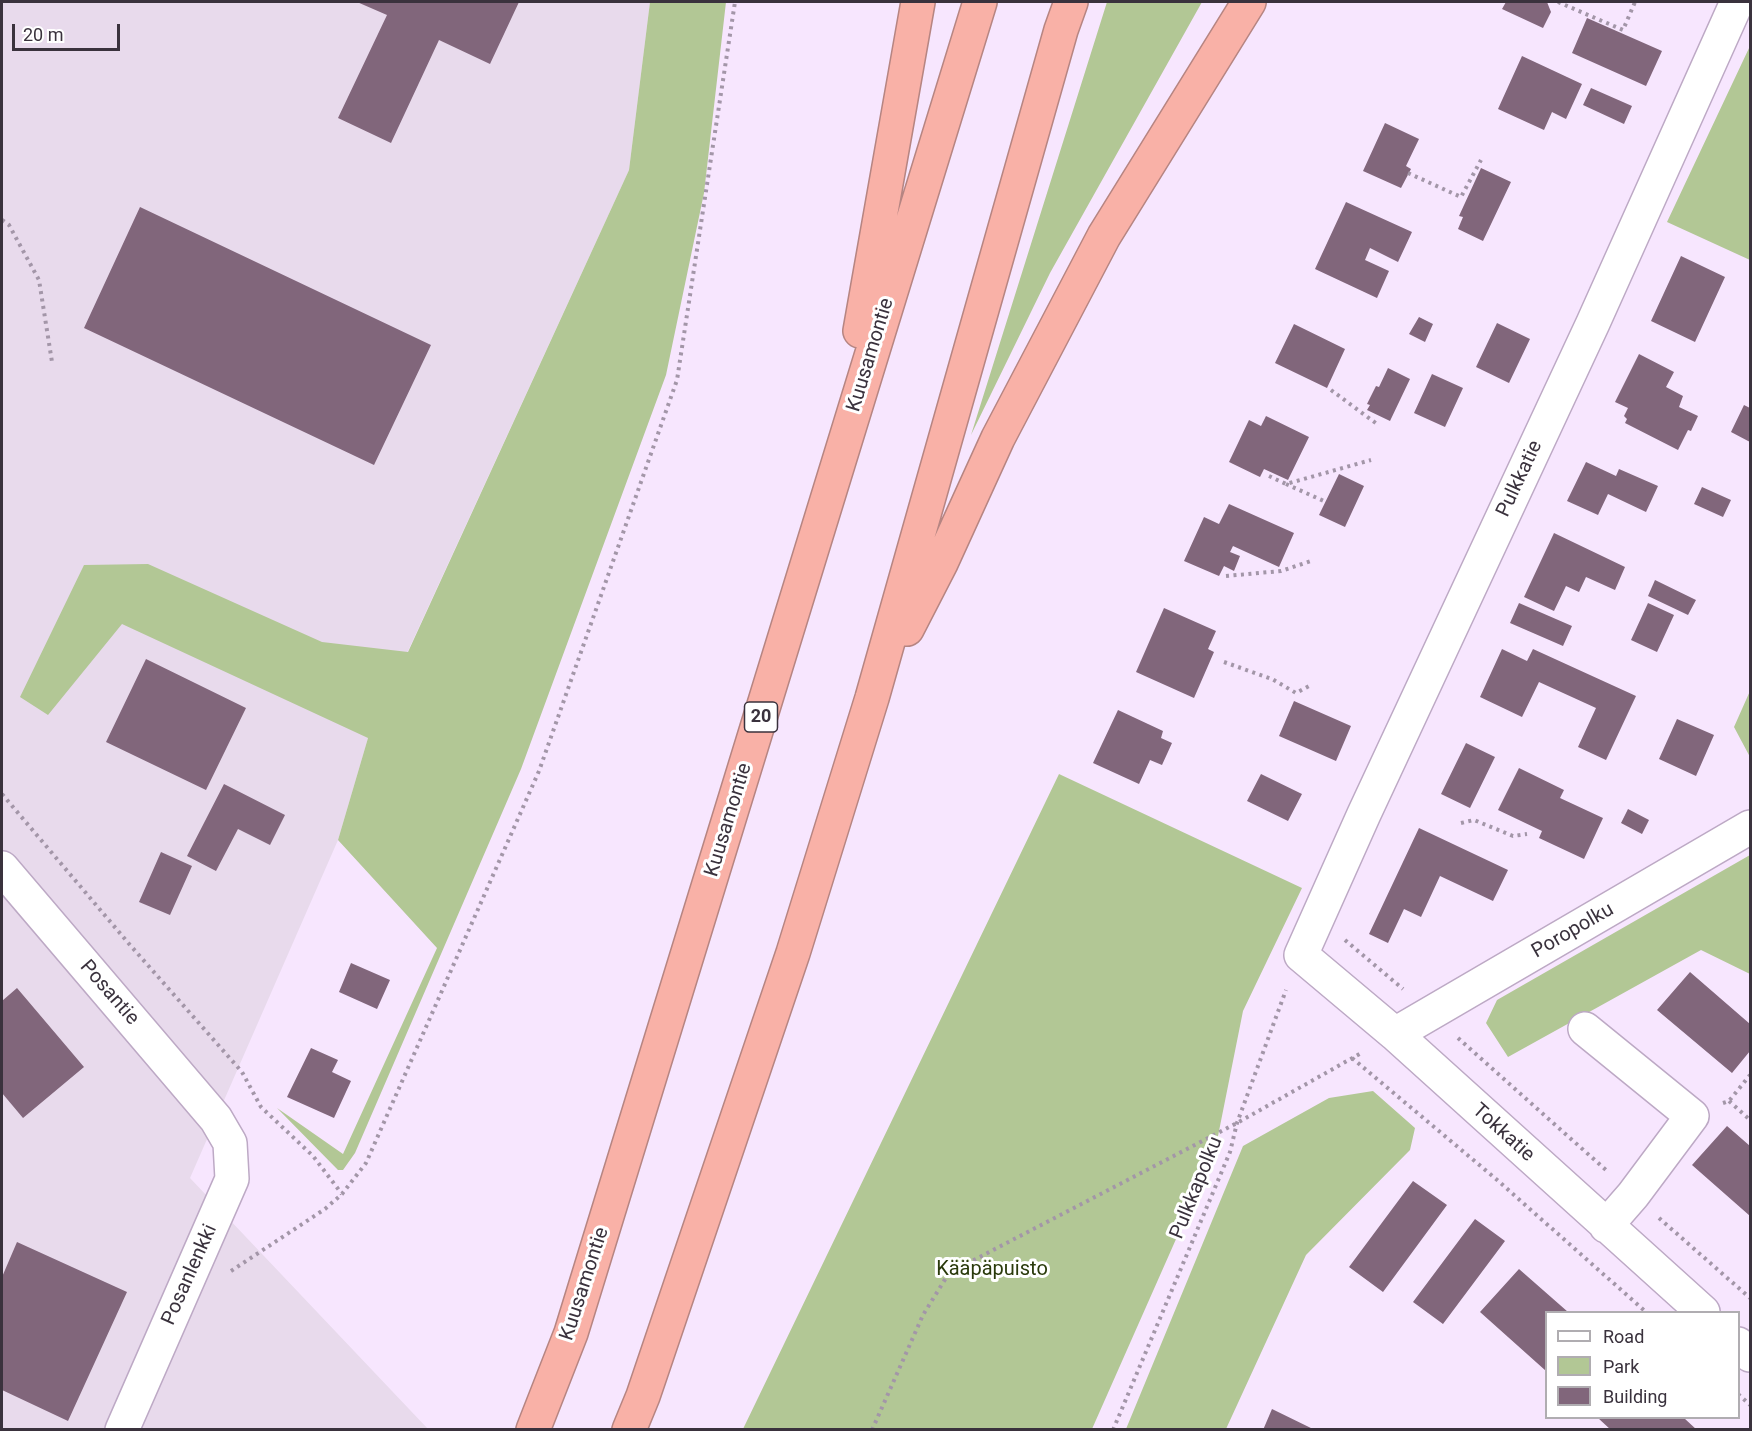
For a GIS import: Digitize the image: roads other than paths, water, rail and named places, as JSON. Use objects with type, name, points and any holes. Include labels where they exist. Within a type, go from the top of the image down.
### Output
[{"type":"highway","points":[[834,479],[918,2]]},
{"type":"highway","name":"Kuusamontie","points":[[533,1430],[571,1333],[980,2]]},
{"type":"highway","points":[[629,1430],[644,1396],[793,953],[872,698],[1071,2]]},
{"type":"highway","points":[[872,698],[941,563],[998,438],[1104,236],[1249,2]]},
{"type":"street","name":"Pulkkatie","points":[[1301,955],[1593,323],[1737,2]]},
{"type":"street","name":"Poropolku","points":[[1395,1034],[1750,827]]},
{"type":"street","name":"Posantie","points":[[2,868],[216,1119]]},
{"type":"street","name":"Tokkatie","points":[[1301,955],[1395,1034],[1702,1311]]},
{"type":"street","points":[[1585,1029],[1692,1116],[1633,1195],[1606,1226]]},
{"type":"street","name":"Posanlenkki","points":[[122,1430],[232,1179],[230,1143],[216,1119]]},
{"type":"park label","name":"Kääpäpuisto","points":[[992,1270]]}]
